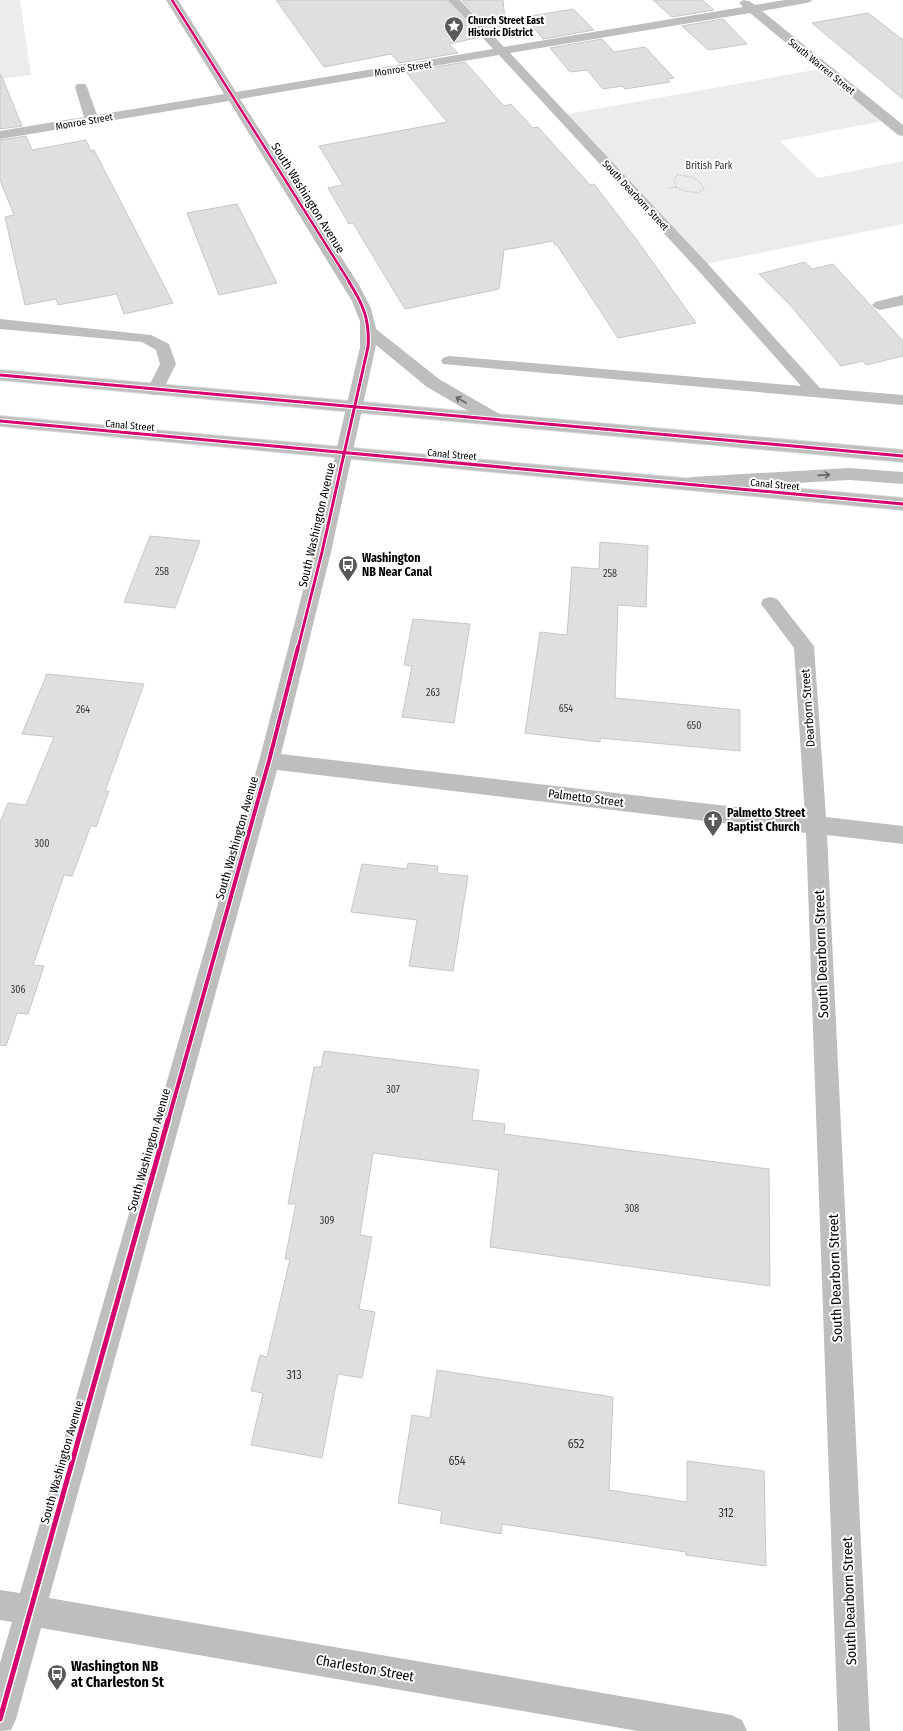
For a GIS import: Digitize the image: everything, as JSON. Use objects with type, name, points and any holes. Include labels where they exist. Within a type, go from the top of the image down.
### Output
[{"type":"street","name":"South Washington Avenue","points":[[0,1719],[269,761],[322,552],[366,359],[370,332],[368,317],[351,285],[172,0]]},
{"type":"street","name":"South Dearborn Street","points":[[454,0],[701,265],[816,392]]},
{"type":"street","name":"South Warren Street","points":[[741,0],[903,132]]},
{"type":"street","name":"Monroe Street","points":[[0,135],[806,0]]},
{"type":"street","points":[[81,87],[92,120]]},
{"type":"street","points":[[880,305],[903,300]]},
{"type":"street","points":[[0,324],[146,338],[163,347],[168,364],[155,390]]},
{"type":"street","points":[[370,332],[433,383],[495,419]]},
{"type":"street","points":[[449,361],[903,400]]},
{"type":"street","points":[[0,375],[903,456]]},
{"type":"street","name":"Canal Street","points":[[0,421],[903,504]]},
{"type":"street","points":[[687,484],[849,474],[903,478]]},
{"type":"street","name":"Dearborn Street","points":[[770,604],[804,646],[816,824]]},
{"type":"street","name":"Palmetto Street","points":[[269,761],[903,835]]},
{"type":"street","name":"South Dearborn Street","points":[[816,824],[854,1731]]},
{"type":"street","name":"Charleston Street","points":[[0,1606],[731,1731]]},
{"type":"path","points":[[663,190],[676,187],[685,191],[698,193],[704,189],[700,181],[691,176],[677,175],[674,180],[676,187]]},
{"type":"green space","points":[[0,0],[20,0],[31,75],[0,79]]},
{"type":"green space","name":"British Park","points":[[825,68],[888,120],[780,141],[818,178],[903,161],[903,224],[701,265],[562,115]]},
{"type":"building","points":[[276,0],[447,0],[480,37],[449,44],[458,53],[399,63],[391,54],[324,67]]},
{"type":"building","points":[[462,0],[503,0],[506,32],[494,35]]},
{"type":"building","points":[[653,0],[702,0],[714,10],[672,17]]},
{"type":"building","points":[[573,9],[594,30],[543,39],[525,17]]},
{"type":"building","points":[[868,13],[903,40],[903,99],[812,23]]},
{"type":"building","points":[[723,19],[747,44],[708,50],[682,26]]},
{"type":"building","points":[[602,39],[614,52],[645,47],[674,78],[667,79],[670,82],[625,89],[622,86],[603,89],[587,70],[570,72],[550,48]]},
{"type":"building","points":[[465,62],[504,106],[511,104],[533,128],[538,127],[590,185],[594,184],[639,243],[696,323],[618,338],[553,241],[504,250],[499,289],[405,309],[353,223],[349,224],[328,188],[343,185],[319,146],[447,122],[406,72]]},
{"type":"building","points":[[1,75],[22,126],[0,129]]},
{"type":"building","points":[[26,136],[32,150],[86,140],[91,151],[94,150],[173,303],[124,314],[117,294],[58,305],[56,299],[25,305],[5,217],[14,215],[0,180],[0,140]]},
{"type":"building","points":[[237,204],[277,283],[219,295],[187,213]]},
{"type":"building","points":[[805,262],[812,269],[833,264],[903,341],[903,356],[866,365],[863,361],[841,366],[791,306],[759,274]]},
{"type":"building","points":[[150,536],[200,541],[175,608],[124,602]]},
{"type":"building","points":[[600,542],[648,546],[646,607],[618,605],[615,698],[740,710],[740,751],[600,738],[600,742],[525,733],[540,632],[567,635],[572,567],[599,569]]},
{"type":"building","points":[[413,619],[470,624],[454,723],[402,717],[412,666],[404,665]]},
{"type":"building","points":[[47,674],[144,684],[105,791],[109,791],[96,827],[91,825],[72,876],[64,875],[33,965],[44,966],[28,1014],[17,1013],[6,1046],[0,1045],[0,822],[8,803],[26,805],[54,737],[22,734]]},
{"type":"building","points":[[408,863],[438,866],[437,873],[468,876],[453,971],[409,966],[417,920],[351,912],[362,864],[407,869]]},
{"type":"building","points":[[324,1051],[479,1070],[472,1120],[505,1124],[504,1134],[769,1169],[770,1286],[490,1247],[499,1170],[373,1153],[360,1235],[372,1237],[359,1309],[375,1312],[362,1378],[338,1374],[322,1458],[251,1445],[263,1393],[251,1391],[260,1355],[267,1357],[290,1259],[285,1259],[296,1204],[288,1204],[314,1067],[321,1067]]},
{"type":"building","points":[[437,1370],[613,1397],[609,1490],[687,1502],[687,1461],[764,1471],[766,1566],[686,1555],[686,1552],[502,1524],[501,1534],[440,1523],[442,1511],[398,1503],[412,1415],[430,1418]]},
{"type":"cycle path","points":[[0,1719],[269,761],[322,552],[368,347],[368,321],[356,293],[172,0]]},
{"type":"cycle path","points":[[0,375],[903,456]]},
{"type":"cycle path","points":[[0,421],[903,504]]},
{"type":"place","name":"Church Street East Historic District","points":[[454,43]]},
{"type":"place","name":"Washington NB Near Canal","points":[[348,582]]},
{"type":"place","name":"Palmetto Street Baptist Church","points":[[713,837]]},
{"type":"place","name":"Washington NB at Charleston St","points":[[57,1691]]}]
